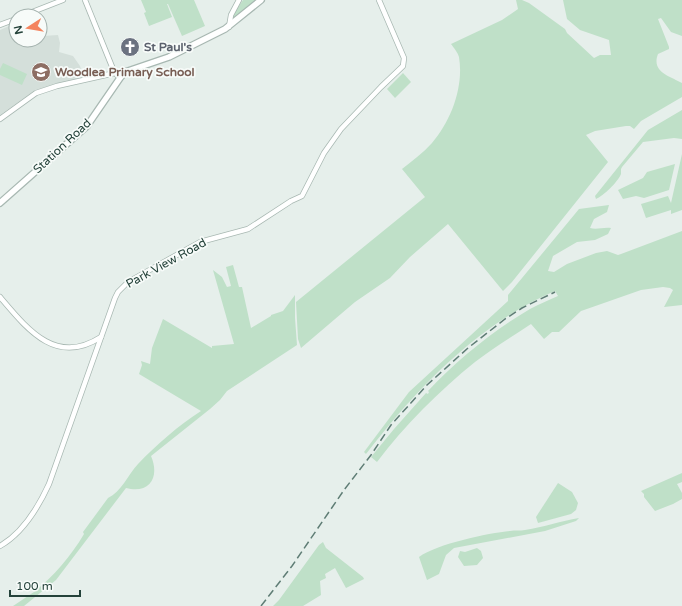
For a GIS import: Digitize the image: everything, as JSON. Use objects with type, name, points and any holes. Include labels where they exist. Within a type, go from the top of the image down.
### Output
[{"type":"street","points":[[42,8],[63,0]]},
{"type":"street","points":[[84,0],[115,73],[120,78]]},
{"type":"street","points":[[229,27],[231,15],[239,0]]},
{"type":"street","name":"Station Road","points":[[0,203],[87,126],[125,72],[189,48],[229,27],[261,0]]},
{"type":"street","name":"Park View Road","points":[[0,546],[22,529],[46,491],[118,292],[128,282],[200,242],[248,229],[291,201],[302,196],[324,153],[341,129],[403,66],[404,58],[380,0]]},
{"type":"street","points":[[0,119],[36,93],[57,86],[115,73]]},
{"type":"street","points":[[0,297],[12,311],[47,343],[56,346],[75,348],[89,344],[101,337]]},
{"type":"shaded area","name":"Woodlea Primary School","points":[[8,26],[8,48],[48,48],[48,36],[58,35],[60,43],[59,52],[73,56],[80,66],[84,78],[35,90],[0,115],[0,30]]},
{"type":"green space","points":[[141,0],[194,0],[205,26],[182,36],[167,4],[172,17],[149,26],[144,13],[146,12]]},
{"type":"green space","points":[[243,0],[257,0],[233,20],[233,15]]},
{"type":"green space","points":[[516,0],[522,0],[529,3],[565,29],[567,33],[594,58],[600,55],[611,55],[609,40],[580,30],[567,19],[563,0],[682,0],[682,36],[671,32],[661,18],[658,19],[669,49],[658,54],[657,65],[663,73],[682,83],[682,97],[641,121],[634,129],[630,126],[626,126],[595,131],[586,135],[608,162],[512,282],[503,291],[448,224],[410,257],[390,278],[355,302],[301,348],[298,339],[296,302],[425,197],[402,169],[432,143],[439,134],[450,114],[458,92],[460,80],[459,57],[451,44],[502,20],[518,9]]},
{"type":"green space","points":[[3,63],[27,74],[22,85],[0,75],[0,69]]},
{"type":"green space","points":[[403,73],[411,82],[395,98],[387,89]]},
{"type":"green space","points":[[682,110],[682,139],[674,138],[643,142],[622,167],[621,174],[614,185],[596,199],[595,196],[648,130]]},
{"type":"green space","points":[[682,154],[682,210],[671,214],[671,210],[646,218],[641,204],[668,196],[671,203]]},
{"type":"green space","points":[[675,164],[669,190],[644,198],[636,196],[623,199],[618,190],[643,178],[647,172]]},
{"type":"green space","points":[[609,205],[607,212],[594,219],[590,228],[611,228],[608,234],[595,240],[577,242],[553,256],[548,271],[554,272],[567,264],[596,253],[607,251],[618,255],[682,231],[682,305],[664,307],[673,290],[663,287],[641,290],[581,311],[559,332],[552,332],[544,339],[531,324],[482,357],[448,385],[411,422],[377,462],[371,457],[426,393],[428,394],[428,391],[451,368],[476,346],[516,317],[558,296],[555,291],[500,321],[451,360],[406,405],[366,454],[364,452],[409,392],[508,301],[508,295],[579,209]]},
{"type":"green space","points":[[233,265],[239,287],[242,287],[251,328],[271,315],[283,311],[295,295],[297,345],[227,391],[210,409],[151,456],[154,471],[151,482],[147,486],[141,488],[126,488],[56,580],[24,606],[13,606],[34,592],[62,565],[79,542],[84,534],[83,532],[108,498],[121,488],[134,468],[168,436],[201,411],[139,374],[142,365],[141,361],[150,364],[152,348],[163,319],[212,348],[212,346],[234,344],[213,270],[222,277],[227,287],[231,286],[226,267]]},
{"type":"green space","points":[[682,473],[682,482],[677,484],[682,493],[682,499],[655,511],[641,491]]},
{"type":"green space","points":[[558,483],[572,492],[578,503],[576,510],[571,514],[538,523],[536,517]]},
{"type":"green space","points":[[579,518],[576,521],[545,531],[454,548],[446,555],[439,574],[427,580],[419,557],[427,552],[463,540],[501,532],[532,529]]},
{"type":"green space","points":[[323,542],[326,548],[364,579],[346,588],[335,568],[325,574],[326,578],[320,581],[321,595],[303,606],[273,606],[319,545]]},
{"type":"green space","points":[[477,548],[481,551],[483,558],[477,565],[464,566],[458,557],[460,551],[465,552]]},
{"type":"railway","points":[[261,606],[292,566],[391,425],[427,385],[468,348],[505,319],[522,308],[555,292]]},
{"type":"place","name":"St Paul's","points":[[130,47]]},
{"type":"place","name":"Woodlea Primary School","points":[[41,72]]}]
